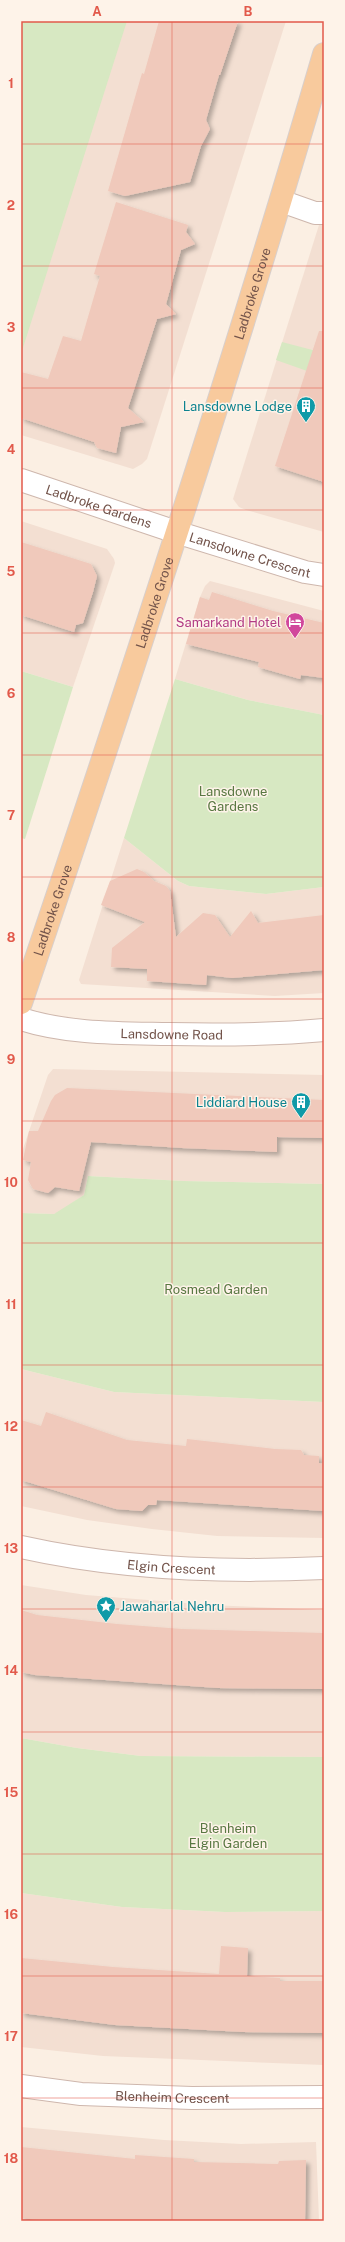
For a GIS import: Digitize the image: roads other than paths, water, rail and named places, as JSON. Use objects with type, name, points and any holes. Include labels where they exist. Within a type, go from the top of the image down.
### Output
[{"type":"main road","name":"Ladbroke Grove","points":[[21,1003],[176,532],[281,201],[324,54]]},
{"type":"street","points":[[281,201],[315,213],[324,213]]},
{"type":"street","name":"Ladbroke Gardens","points":[[21,480],[176,532]]},
{"type":"street","name":"Lansdowne Crescent","points":[[176,532],[305,572],[324,575]]},
{"type":"street","name":"Lansdowne Road","points":[[21,1019],[46,1027],[122,1033],[290,1033],[324,1030]]},
{"type":"street","name":"Elgin Crescent","points":[[21,1547],[82,1558],[156,1567],[227,1570],[324,1568]]},
{"type":"street","name":"Blenheim Crescent","points":[[21,2086],[89,2095],[192,2098],[324,2097]]},
{"type":"place","name":"Lansdowne Lodge","points":[[306,423]]},
{"type":"place","name":"Samarkand Hotel","points":[[295,639]]},
{"type":"place","name":"Liddiard House","points":[[301,1119]]},
{"type":"place","name":"Jawaharlal Nehru","points":[[106,1623]]},
{"type":"park label","name":"Lansdowne Gardens","points":[[233,798]]},
{"type":"park label","name":"Rosmead Garden","points":[[216,1289]]},
{"type":"park label","name":"Blenheim Elgin Garden","points":[[228,1836]]}]
